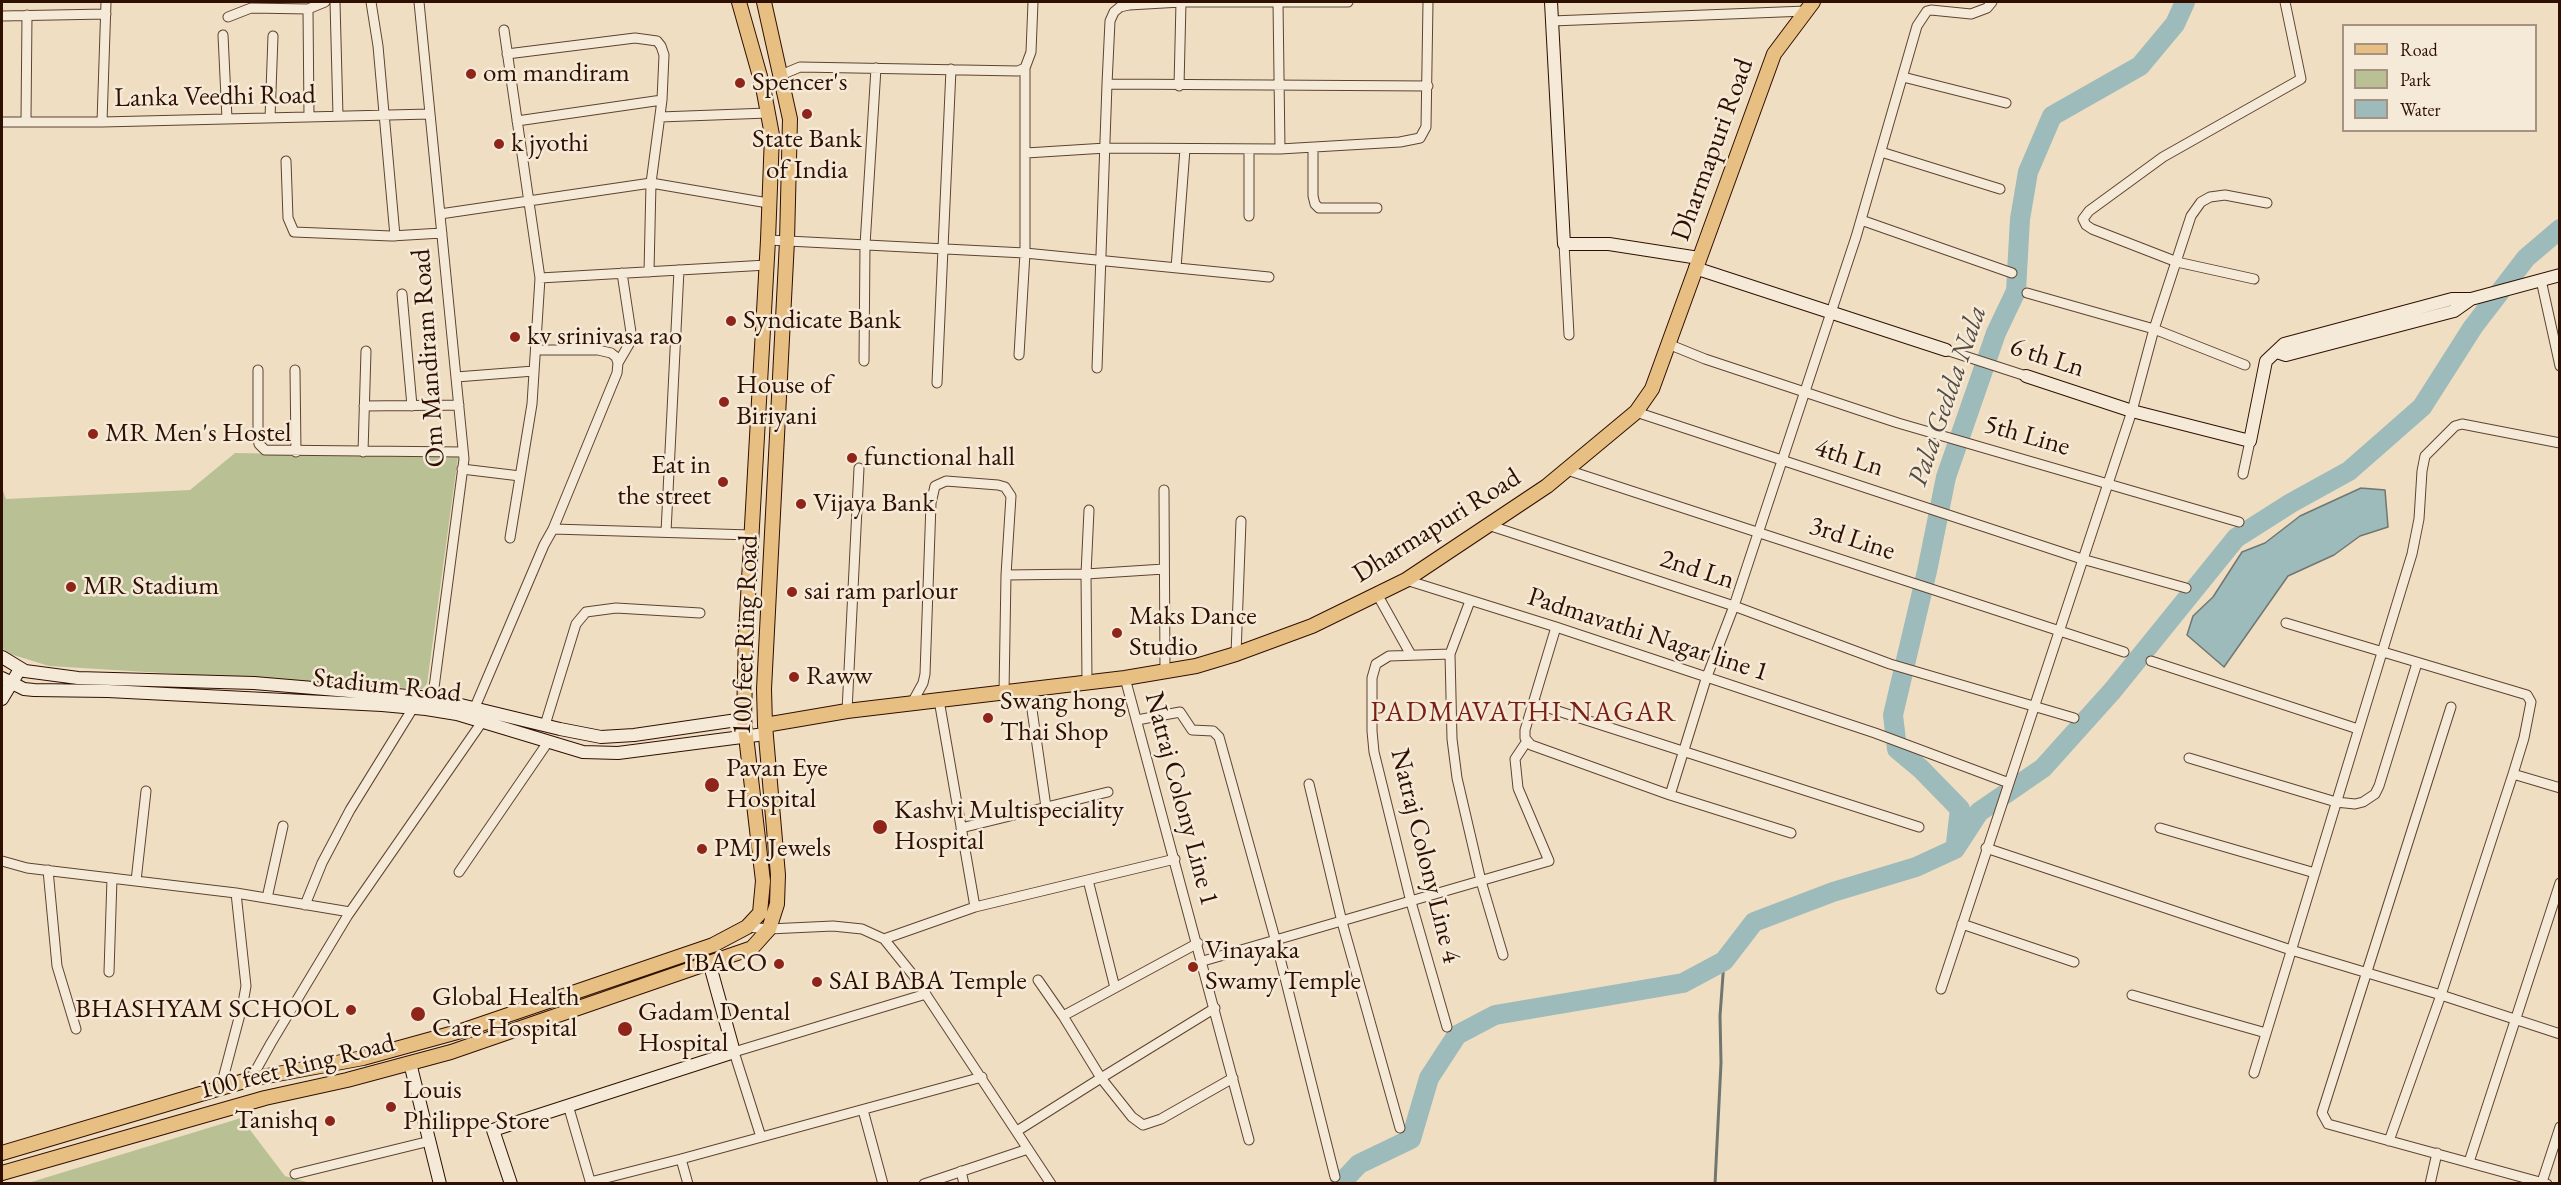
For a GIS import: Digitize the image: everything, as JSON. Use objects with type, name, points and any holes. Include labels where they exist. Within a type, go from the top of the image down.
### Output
[{"type":"main road","name":"100 feet Ring Road","points":[[2,1153],[251,1079],[363,1058],[461,1031],[713,945],[747,927],[760,913],[763,880],[744,719],[772,135],[763,87],[739,2]]},
{"type":"main road","name":"100 feet Ring Road","points":[[2,1173],[265,1098],[451,1052],[752,948],[769,929],[777,904],[777,876],[764,689],[787,241],[790,118],[764,2]]},
{"type":"main road","name":"Dharmapuri Road","points":[[744,719],[765,725],[847,711],[1125,678],[1196,666],[1312,626],[1406,580],[1567,470],[1636,412],[1652,389],[1774,54],[1810,6]]},
{"type":"street","points":[[102,122],[106,2]]},
{"type":"street","points":[[228,17],[264,5],[308,9],[325,2]]},
{"type":"street","points":[[335,2],[338,116]]},
{"type":"street","points":[[371,2],[378,46],[395,236]]},
{"type":"street","name":"Om Mandiram Road","points":[[419,2],[463,452],[432,704]]},
{"type":"street","points":[[1019,354],[1025,253],[1025,69],[1030,52],[1033,2]]},
{"type":"street","points":[[1096,368],[1110,21],[1114,12],[1120,7],[1129,5],[1181,2],[1348,2]]},
{"type":"street","points":[[1179,86],[1181,2]]},
{"type":"street","points":[[1026,153],[1106,148],[1280,149],[1400,142],[1420,138],[1426,127],[1428,2]]},
{"type":"street","points":[[1551,2],[1569,335]]},
{"type":"street","points":[[1670,795],[1706,679],[1759,533],[1861,220],[1917,26],[1927,11],[1938,9],[1971,14],[1987,8],[1992,2]]},
{"type":"street","points":[[2254,279],[2177,262],[2092,229],[2084,222],[2084,215],[2163,157],[2301,79],[2285,2]]},
{"type":"street","points":[[1278,3],[1280,149]]},
{"type":"street","points":[[1552,21],[1810,6]]},
{"type":"street","points":[[308,9],[309,117]]},
{"type":"street","points":[[2,16],[106,14]]},
{"type":"street","points":[[26,120],[27,15]]},
{"type":"street","points":[[504,30],[540,278],[532,404],[510,538]]},
{"type":"street","points":[[223,35],[227,119]]},
{"type":"street","points":[[270,118],[273,36]]},
{"type":"street","points":[[507,54],[635,38],[657,40],[664,55],[662,100],[651,183],[649,272]]},
{"type":"street","points":[[781,75],[800,68],[1025,69]]},
{"type":"street","points":[[864,361],[866,245],[876,68]]},
{"type":"street","points":[[937,383],[951,69]]},
{"type":"street","points":[[1903,77],[2006,104]]},
{"type":"street","points":[[1107,84],[1280,87],[1428,86]]},
{"type":"street","points":[[517,121],[662,100]]},
{"type":"street","points":[[660,117],[768,113]]},
{"type":"street","name":"Lanka Veedhi Road","points":[[2,122],[26,120],[102,122],[430,114]]},
{"type":"street","points":[[1313,147],[1313,196],[1319,208],[1377,208]]},
{"type":"street","points":[[1176,268],[1185,149]]},
{"type":"street","points":[[1249,216],[1250,149]]},
{"type":"street","points":[[1881,152],[2000,189]]},
{"type":"street","points":[[286,161],[288,218],[294,232],[395,236],[442,233]]},
{"type":"street","points":[[440,214],[651,183],[768,203]]},
{"type":"street","points":[[1941,989],[2132,411],[2154,329],[2191,216],[2201,202],[2210,197],[2225,195],[2267,203]]},
{"type":"street","points":[[1861,220],[2012,273]]},
{"type":"street","points":[[768,240],[1025,253],[1269,277]]},
{"type":"street","name":"6 th Ln","points":[[1564,244],[1609,244],[1697,263],[1831,313],[2132,411],[2250,441]]},
{"type":"street","points":[[540,278],[766,265]]},
{"type":"street","points":[[666,532],[679,270]]},
{"type":"street","points":[[475,707],[610,394],[618,363],[633,339],[622,273]]},
{"type":"street","points":[[2243,474],[2266,361],[2277,352],[2286,355],[2454,311],[2471,299],[2559,275]]},
{"type":"street","points":[[2541,280],[2559,366]]},
{"type":"street","points":[[2027,293],[2154,329],[2246,366]]},
{"type":"street","points":[[402,294],[412,406]]},
{"type":"street","name":"5th Line","points":[[1668,344],[1898,423],[2108,482],[2239,522]]},
{"type":"street","points":[[536,350],[598,350],[611,353],[616,357],[618,363]]},
{"type":"street","points":[[363,452],[366,351]]},
{"type":"street","points":[[258,370],[259,444],[265,450],[463,452]]},
{"type":"street","points":[[295,370],[296,452]]},
{"type":"street","points":[[456,376],[534,371]]},
{"type":"street","points":[[364,406],[459,405]]},
{"type":"street","name":"4th Ln","points":[[1636,412],[2082,559],[2186,588]]},
{"type":"street","points":[[2254,1073],[2416,536],[2422,471],[2426,456],[2455,426],[2462,423],[2559,442]]},
{"type":"street","points":[[847,711],[859,468]]},
{"type":"street","points":[[462,469],[520,476]]},
{"type":"street","name":"3rd Line","points":[[1567,470],[2124,652]]},
{"type":"street","points":[[912,703],[923,683],[925,674],[931,503],[935,486],[953,481],[998,485],[1010,491],[1004,692]]},
{"type":"street","points":[[1164,490],[1165,671]]},
{"type":"street","points":[[1087,681],[1086,574],[1089,510]]},
{"type":"street","points":[[1236,654],[1241,521]]},
{"type":"street","name":"2nd Ln","points":[[1488,525],[1734,606],[1890,664],[2074,718]]},
{"type":"street","points":[[553,529],[751,536]]},
{"type":"street","points":[[1006,575],[1086,574],[1164,569]]},
{"type":"street","name":"Padmavathi Nagar line 1","points":[[1406,580],[1556,627],[1706,679],[1875,733],[2009,783]]},
{"type":"street","points":[[1377,594],[1411,655]]},
{"type":"street","points":[[1470,601],[1450,654],[1450,719],[1454,759],[1481,881],[1503,955]]},
{"type":"street","points":[[545,725],[576,624],[586,612],[616,608],[700,613]]},
{"type":"street","points":[[2286,622],[2382,653],[2527,695],[2532,708],[2513,774],[2441,994],[2389,1141]]},
{"type":"street","points":[[1203,961],[1276,942],[1549,861],[1518,788],[1515,759],[1527,741],[1526,730],[1556,627]]},
{"type":"street","name":"Natraj Colony Line 4","points":[[1447,1027],[1411,902],[1374,752],[1372,731],[1374,669],[1382,660],[1411,655],[1450,654]]},
{"type":"street","name":"Stadium Road","points":[[2,657],[20,669],[78,678],[254,683],[432,704],[482,722],[584,752],[618,753],[747,737],[765,725]]},
{"type":"street","points":[[2151,661],[2358,729]]},
{"type":"street","points":[[2189,758],[2336,802],[2355,804],[2375,794],[2417,663]]},
{"type":"street","points":[[2,699],[6,681],[20,669]]},
{"type":"street","name":"Natraj Colony Line 1","points":[[1125,678],[1250,1140]]},
{"type":"street","name":"Stadium Road","points":[[6,681],[34,690],[108,691],[413,708],[432,704]]},
{"type":"street","points":[[1029,688],[1046,807]]},
{"type":"street","points":[[939,700],[975,907]]},
{"type":"street","points":[[1533,703],[1919,827]]},
{"type":"street","points":[[432,704],[475,707],[601,737],[634,735],[744,719]]},
{"type":"street","points":[[2451,707],[2322,1113],[2328,1124],[2544,1183],[2559,1127]]},
{"type":"street","points":[[305,905],[322,863],[350,810],[413,708]]},
{"type":"street","points":[[1137,720],[1180,712],[1192,730],[1213,731],[1219,737],[1276,942],[1335,1178]]},
{"type":"street","points":[[251,1079],[350,912],[482,722]]},
{"type":"street","points":[[1527,741],[1541,751],[1791,834]]},
{"type":"street","points":[[459,872],[548,742]]},
{"type":"street","points":[[2513,774],[2559,788]]},
{"type":"street","points":[[1309,784],[1342,922],[1400,1128]]},
{"type":"street","points":[[135,881],[146,790]]},
{"type":"street","points":[[961,828],[1108,792]]},
{"type":"street","points":[[267,898],[283,826]]},
{"type":"street","points":[[2160,828],[2315,873]]},
{"type":"street","points":[[1986,848],[2291,950],[2441,994],[2559,1034]]},
{"type":"street","points":[[884,939],[975,907],[1174,859]]},
{"type":"street","points":[[2,861],[48,870],[236,893],[350,912]]},
{"type":"street","points":[[48,870],[57,966],[76,1029]]},
{"type":"street","points":[[109,972],[112,878]]},
{"type":"street","points":[[1088,880],[1114,988]]},
{"type":"street","points":[[2469,1161],[2559,883]]},
{"type":"street","points":[[220,1089],[246,986],[236,893]]},
{"type":"street","points":[[1962,924],[2074,962]]},
{"type":"street","points":[[747,927],[769,929],[833,926],[862,929],[884,939],[926,994],[1051,1184]]},
{"type":"street","points":[[1063,1016],[1198,943]]},
{"type":"street","points":[[709,963],[761,1137]]},
{"type":"street","points":[[1038,980],[1101,1078],[1132,1117],[1143,1125],[1161,1119],[1233,1078]]},
{"type":"street","points":[[511,1184],[493,1130],[734,1052],[926,994]]},
{"type":"street","points":[[2132,994],[2266,1033]]},
{"type":"street","points":[[1017,1131],[1215,1008]]},
{"type":"street","points":[[405,1047],[440,1184]]},
{"type":"street","points":[[568,1105],[590,1183],[982,1077]]},
{"type":"street","points":[[863,1110],[883,1184]]},
{"type":"street","points":[[295,1174],[430,1141]]},
{"type":"street","points":[[924,1184],[1028,1149]]},
{"type":"street","points":[[2430,1184],[2438,1154]]},
{"type":"street","points":[[681,1159],[688,1184]]},
{"type":"street","points":[[961,1171],[964,1184]]},
{"type":"green space","points":[[235,453],[458,457],[427,684],[422,689],[49,666],[10,654],[2,648],[2,488],[6,499],[190,490]]},
{"type":"green space","points":[[241,1118],[285,1176],[310,1183],[28,1183]]},
{"type":"water","points":[[2361,488],[2385,490],[2388,527],[2360,536],[2334,555],[2288,576],[2224,667],[2187,635],[2193,616],[2213,597],[2242,552],[2265,543],[2300,516]]},
{"type":"waterway","name":"Pala Gedda Nala","points":[[1956,843],[1960,809],[1921,769],[1897,749],[1893,715],[1927,571],[1946,477],[1996,333],[2016,291],[2020,219],[2028,172],[2052,116],[2140,66],[2175,24],[2185,2]]},
{"type":"waterway","points":[[1340,1184],[1359,1164],[1411,1139],[1429,1078],[1457,1035],[1495,1015],[1683,983],[1724,961],[1754,922],[1833,892],[1916,867],[1955,849],[1979,812],[2043,768],[2113,690],[2236,538],[2291,503],[2349,471],[2422,407],[2473,327],[2526,258],[2560,229]]},
{"type":"waterway","points":[[1715,1184],[1724,961]]},
{"type":"place","name":"om mandiram","points":[[471,74]]},
{"type":"place","name":"Spencer's","points":[[740,83]]},
{"type":"place","name":"State Bank of India","points":[[807,114]]},
{"type":"place","name":"k jyothi","points":[[499,144]]},
{"type":"place","name":"Syndicate Bank","points":[[731,321]]},
{"type":"place","name":"kv srinivasa rao","points":[[515,337]]},
{"type":"place","name":"House of Biriyani","points":[[724,402]]},
{"type":"place","name":"MR Men's Hostel","points":[[93,434]]},
{"type":"place","name":"functional hall","points":[[852,458]]},
{"type":"place","name":"Eat in the street","points":[[723,482]]},
{"type":"place","name":"Vijaya Bank","points":[[801,504]]},
{"type":"place","name":"MR Stadium","points":[[71,587]]},
{"type":"place","name":"sai ram parlour","points":[[792,592]]},
{"type":"place","name":"Maks Dance Studio","points":[[1117,633]]},
{"type":"place","name":"Raww","points":[[794,677]]},
{"type":"place","name":"Swang hong Thai Shop","points":[[988,718]]},
{"type":"place","name":"Pavan Eye Hospital","points":[[712,785]]},
{"type":"place","name":"Kashvi Multispeciality Hospital","points":[[880,827]]},
{"type":"place","name":"PMJ Jewels","points":[[702,849]]},
{"type":"place","name":"IBACO","points":[[779,964]]},
{"type":"place","name":"Vinayaka Swamy Temple","points":[[1193,967]]},
{"type":"place","name":"SAI BABA Temple","points":[[817,982]]},
{"type":"place","name":"BHASHYAM SCHOOL","points":[[351,1010]]},
{"type":"place","name":"Global Health Care Hospital","points":[[418,1014]]},
{"type":"place","name":"Gadam Dental Hospital","points":[[625,1029]]},
{"type":"place","name":"Louis Philippe Store","points":[[391,1107]]},
{"type":"place","name":"Tanishq","points":[[330,1121]]},
{"type":"district","name":"PADMAVATHI NAGAR","points":[[1524,713]]}]
